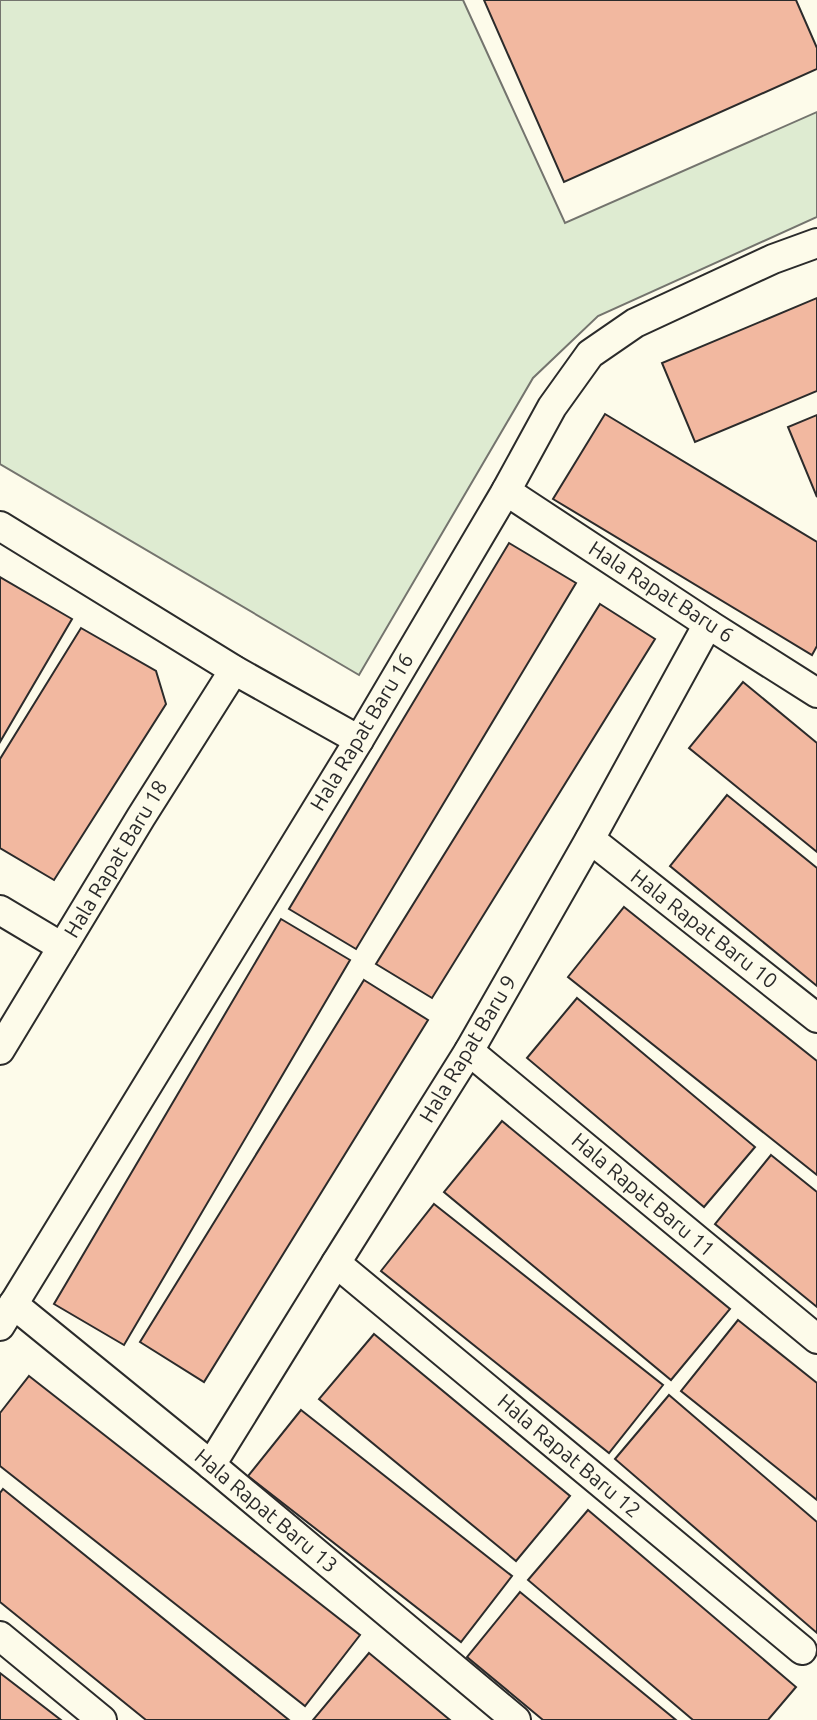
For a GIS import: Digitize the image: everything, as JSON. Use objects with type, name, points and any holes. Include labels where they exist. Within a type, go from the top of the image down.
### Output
[{"type":"street","name":"Hala Rapat Baru 16","points":[[6,1315],[359,740],[506,491],[552,407],[590,354],[635,323],[774,259],[817,243]]},
{"type":"street","name":"Hala Rapat Baru 6","points":[[506,491],[817,692]]},
{"type":"street","points":[[0,526],[234,670],[359,740]]},
{"type":"street","name":"Hala Rapat Baru 9","points":[[211,1465],[469,1051],[708,624]]},
{"type":"street","name":"Hala Rapat Baru 18","points":[[0,1050],[141,817],[234,670]]},
{"type":"street","name":"Hala Rapat Baru 10","points":[[590,839],[817,1018]]},
{"type":"street","points":[[0,910],[62,947]]},
{"type":"street","name":"Hala Rapat Baru 11","points":[[469,1051],[817,1339]]},
{"type":"street","name":"Hala Rapat Baru 12","points":[[336,1263],[802,1650]]},
{"type":"street","name":"Hala Rapat Baru 13","points":[[6,1315],[211,1465],[516,1720]]},
{"type":"street","points":[[0,1636],[102,1720]]},
{"type":"green space","points":[[0,0],[463,0],[565,223],[817,112],[817,217],[598,316],[533,378],[359,675],[0,464]]},
{"type":"building","points":[[484,0],[796,0],[817,48],[817,69],[564,182]]},
{"type":"building","points":[[817,298],[817,391],[695,442],[662,363]]},
{"type":"building","points":[[605,414],[817,542],[817,646],[812,655],[553,499]]},
{"type":"building","points":[[817,415],[817,497],[788,427]]},
{"type":"building","points":[[509,543],[576,583],[356,949],[289,909]]},
{"type":"building","points":[[0,577],[72,619],[0,742]]},
{"type":"building","points":[[600,604],[655,639],[432,998],[376,964]]},
{"type":"building","points":[[81,628],[156,671],[166,704],[54,880],[0,848],[0,759]]},
{"type":"building","points":[[743,682],[817,743],[817,852],[689,748]]},
{"type":"building","points":[[727,795],[817,868],[817,986],[670,866]]},
{"type":"building","points":[[624,907],[817,1061],[817,1175],[568,977]]},
{"type":"building","points":[[281,919],[350,960],[124,1345],[54,1304]]},
{"type":"building","points":[[364,980],[428,1020],[204,1382],[140,1342]]},
{"type":"building","points":[[577,998],[755,1147],[704,1207],[527,1058]]},
{"type":"building","points":[[502,1121],[730,1309],[671,1380],[444,1192]]},
{"type":"building","points":[[771,1155],[817,1192],[817,1307],[715,1224]]},
{"type":"building","points":[[434,1204],[663,1385],[609,1453],[381,1271]]},
{"type":"building","points":[[738,1320],[817,1383],[817,1500],[681,1391]]},
{"type":"building","points":[[374,1334],[570,1496],[516,1561],[319,1399]]},
{"type":"building","points":[[29,1376],[360,1635],[305,1706],[0,1466],[0,1413]]},
{"type":"building","points":[[669,1395],[817,1522],[817,1633],[615,1459]]},
{"type":"building","points":[[301,1410],[512,1576],[461,1642],[248,1476]]},
{"type":"building","points":[[3,1489],[289,1720],[146,1720],[0,1602],[0,1493]]},
{"type":"building","points":[[588,1510],[796,1687],[768,1720],[693,1720],[528,1580]]},
{"type":"building","points":[[520,1592],[676,1720],[543,1720],[467,1657]]},
{"type":"building","points":[[369,1653],[450,1720],[313,1720]]},
{"type":"building","points":[[0,1673],[61,1720],[0,1720]]}]
